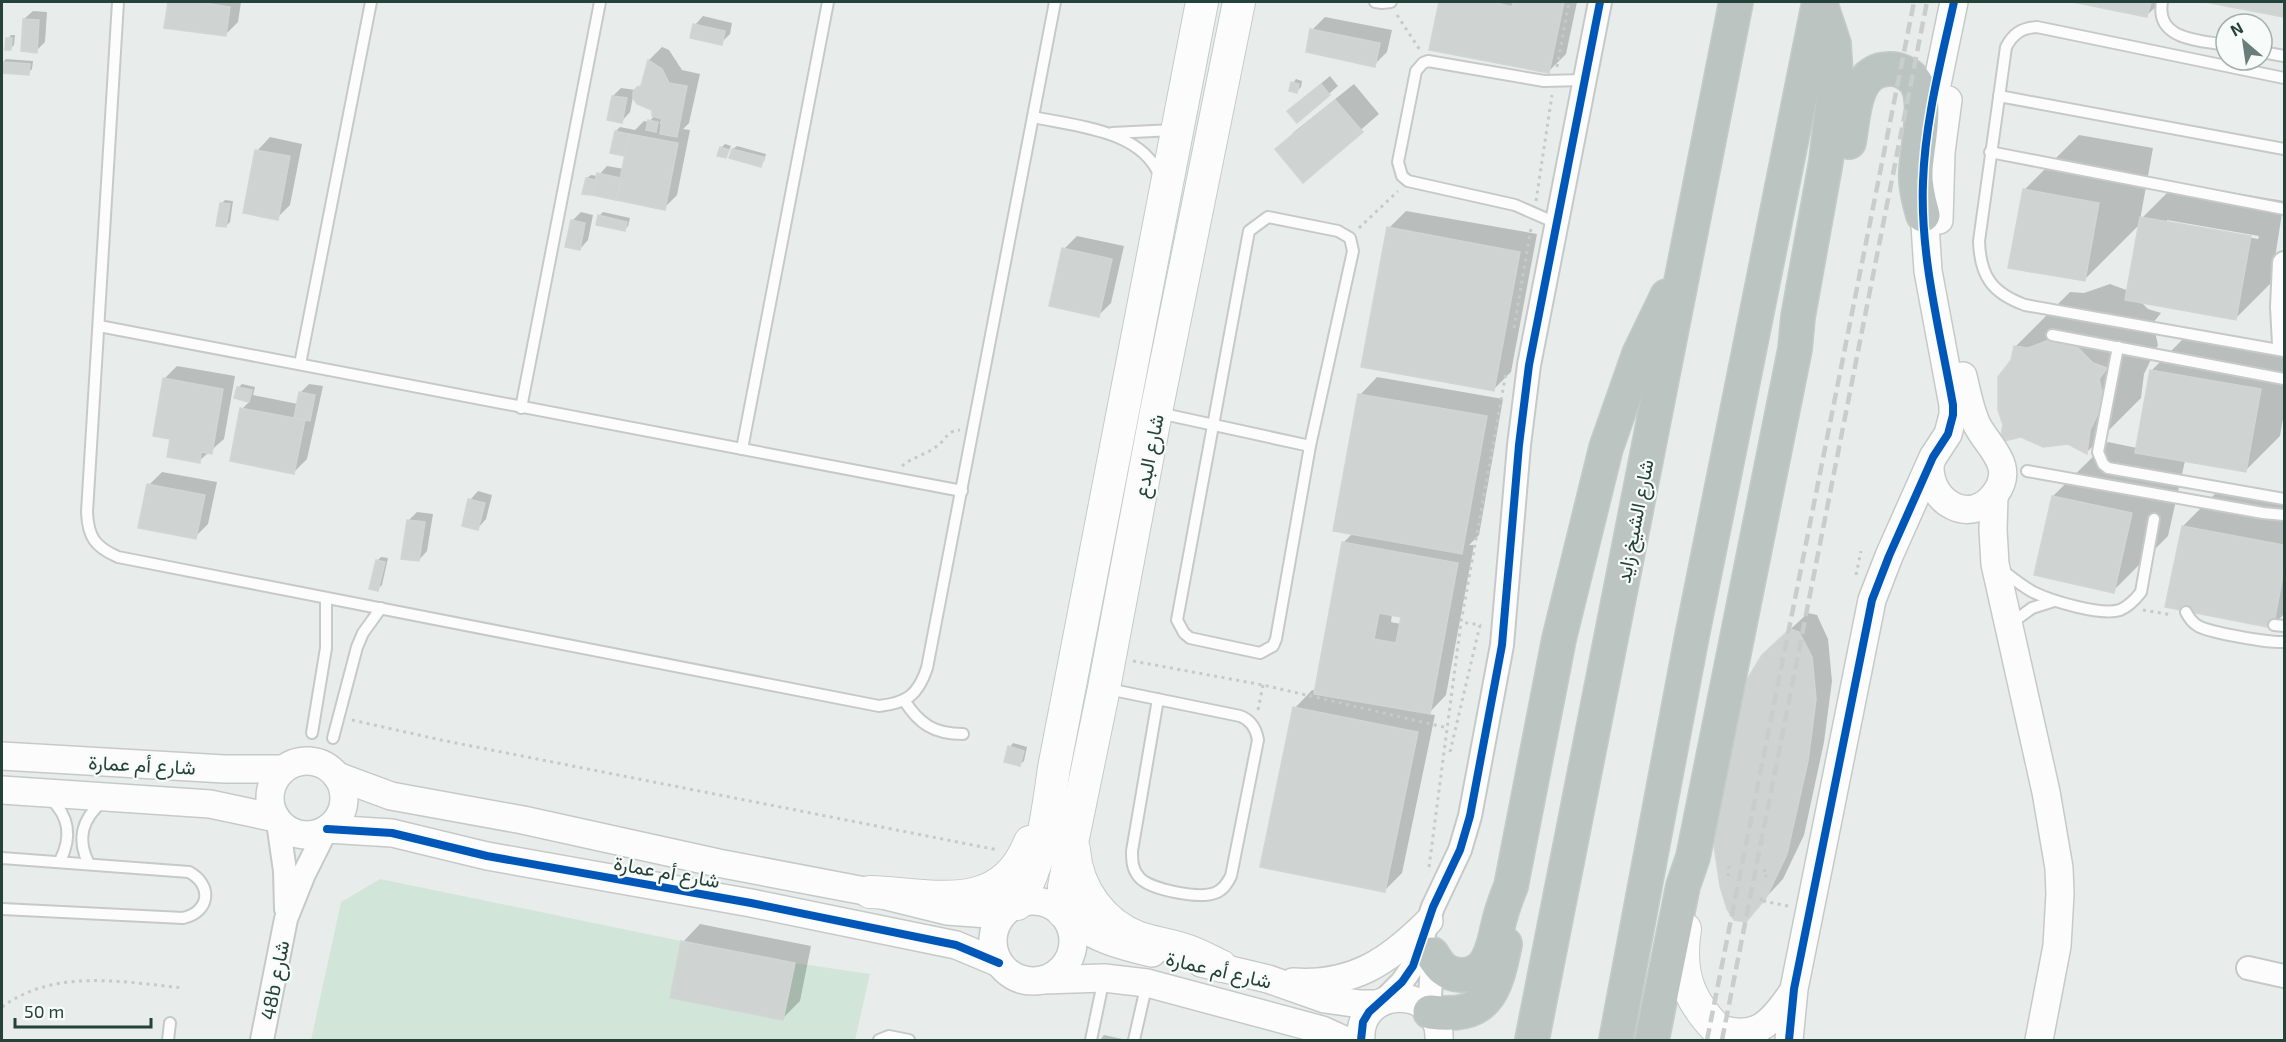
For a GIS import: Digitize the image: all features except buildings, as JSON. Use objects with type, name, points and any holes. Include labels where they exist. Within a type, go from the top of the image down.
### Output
[{"type":"highway","name":"شارع الشيخ زايد","points":[[1532,1041],[1737,2]]},
{"type":"highway","points":[[1652,1041],[1683,886],[1694,857],[1795,349],[1798,317],[1826,161],[1836,76],[1834,44],[1819,2]]},
{"type":"highway","points":[[1616,1041],[1696,619],[1819,2]]},
{"type":"highway","points":[[1795,349],[1808,320],[1836,222],[1859,90],[1870,75],[1879,70],[1888,69],[1906,73],[1914,79],[1922,96],[1916,172],[1923,215]]},
{"type":"highway","points":[[1433,1021],[1474,1008],[1485,1000],[1493,989],[1509,924],[1511,886],[1559,639],[1606,448],[1615,416],[1639,354],[1685,266]]},
{"type":"highway","points":[[1432,954],[1439,966],[1449,974],[1466,975],[1480,969],[1492,951],[1499,919],[1511,886]]},
{"type":"main road","name":"شارع البدع","points":[[1010,910],[1026,889],[1039,858],[1054,768],[1202,2]]},
{"type":"main road","name":"شارع البدع","points":[[1064,914],[1064,887],[1073,838],[1189,246],[1240,3]]},
{"type":"main road","points":[[1177,130],[1191,136],[1195,148],[1183,217],[1189,246]]},
{"type":"main road","points":[[870,892],[967,897],[1000,884],[1013,872],[1024,855],[1043,794],[1054,768]]},
{"type":"main road","points":[[1073,838],[1074,853],[1082,884],[1099,911],[1111,923],[1141,939],[1187,950],[1221,966]]},
{"type":"main road","points":[[1694,857],[1693,878],[1682,945],[1682,966],[1688,987],[1722,1034]]},
{"type":"street","points":[[1361,1041],[1363,1022],[1370,1012],[1408,975],[1417,957],[1429,921],[1437,875],[1460,850],[1470,816],[1502,645],[1523,405],[1600,2]]},
{"type":"street","points":[[1899,534],[1933,457],[1944,443],[1952,424],[1953,405],[1928,271],[1923,184],[1929,121],[1954,2]]},
{"type":"street","points":[[1789,1041],[1794,989],[1872,600],[1869,571],[1899,534],[1921,516],[1954,506],[1974,508],[1985,504],[1994,496],[2003,475],[2002,463],[1977,424],[1969,403],[1946,299],[1940,240],[1939,182],[1943,133],[1966,2]]},
{"type":"street","points":[[2284,262],[2282,307],[2284,344]]},
{"type":"street","points":[[1944,443],[1967,436],[1979,438],[1989,444]]},
{"type":"street","points":[[1930,466],[1933,487],[1981,535],[1995,564]]},
{"type":"street","points":[[1994,496],[1995,564],[2051,818],[2059,868],[2057,946],[2039,1041]]},
{"type":"street","name":"شارع أم عمارة","points":[[2,756],[224,769],[283,769]]},
{"type":"street","points":[[310,761],[326,765],[337,776],[343,787],[343,805],[336,822],[326,830],[313,835],[300,835],[288,830],[277,820],[270,802],[270,793],[272,784],[283,769],[295,763],[310,761]]},
{"type":"street","name":"شارع أم عمارة","points":[[337,776],[391,796],[523,820],[718,863],[870,892],[946,911],[1010,910]]},
{"type":"street","name":"شارع أم عمارة","points":[[2,790],[44,791],[210,804],[277,820]]},
{"type":"street","name":"48b شارع","points":[[277,820],[285,871],[286,919]]},
{"type":"street","name":"شارع أم عمارة","points":[[326,830],[392,833],[487,856],[762,905],[956,945],[999,963]]},
{"type":"street","name":"48b شارع","points":[[262,1041],[286,919],[304,873],[326,830]]},
{"type":"street","points":[[1433,1021],[1432,954],[1442,909],[1437,875]]},
{"type":"street","points":[[1028,901],[1039,901],[1050,904],[1064,914],[1071,926],[1073,949],[1062,969],[1043,980],[1033,981],[1014,976],[999,963],[993,944],[993,933],[1010,910],[1028,901]]},
{"type":"street","name":"شارع أم عمارة","points":[[1064,914],[1092,935],[1107,942],[1173,958],[1221,966],[1324,999],[1360,1004],[1379,1004],[1389,999],[1415,1000],[1433,1021]]},
{"type":"street","points":[[1268,980],[1316,982],[1349,976],[1386,959],[1429,921]]},
{"type":"street","points":[[2248,968],[2284,976]]},
{"type":"street","name":"شارع أم عمارة","points":[[1043,980],[1104,978],[1147,983],[1317,1028],[1344,1041]]},
{"type":"street","points":[[1722,1034],[1756,1032],[1774,1020],[1794,989]]},
{"type":"lane","points":[[118,2],[87,512],[88,527],[94,541],[104,551],[118,557],[326,599],[879,706],[896,704],[911,697],[922,684],[927,668],[1055,2]]},
{"type":"lane","points":[[300,364],[371,2]]},
{"type":"lane","points":[[521,408],[600,2]]},
{"type":"lane","points":[[742,448],[828,2]]},
{"type":"lane","points":[[1375,2],[1390,2]]},
{"type":"lane","points":[[2162,2],[2161,17],[2165,26],[2173,33],[2214,42]]},
{"type":"lane","points":[[2284,78],[2037,27],[2026,27],[2011,38],[2006,47],[1979,241],[1979,258],[1985,274],[1995,288],[2009,299],[2025,305],[2284,351]]},
{"type":"lane","points":[[1556,223],[1515,205],[1408,181],[1402,176],[1398,162],[1416,72],[1423,63],[1428,61],[1554,82],[1585,80]]},
{"type":"lane","points":[[1998,96],[2284,148]]},
{"type":"lane","points":[[1033,117],[1102,132],[1128,142],[1146,154],[1159,172],[1166,191]]},
{"type":"lane","points":[[1102,132],[1177,130]]},
{"type":"lane","points":[[1990,152],[2284,209]]},
{"type":"lane","points":[[1268,217],[1338,231],[1350,238],[1353,251],[1310,446],[1276,639],[1273,646],[1260,653],[1190,638],[1184,633],[1177,620],[1215,425],[1249,231],[1268,217]]},
{"type":"lane","points":[[99,326],[962,491]]},
{"type":"lane","points":[[2052,335],[2284,379]]},
{"type":"lane","points":[[2118,347],[2098,452],[2103,464],[2108,468],[2284,499]]},
{"type":"lane","points":[[1156,412],[1310,446]]},
{"type":"lane","points":[[2027,471],[2284,515]]},
{"type":"lane","points":[[1995,564],[2032,591],[2057,601],[2107,611],[2117,610],[2127,607],[2141,592],[2154,519]]},
{"type":"lane","points":[[312,733],[326,648],[326,599]]},
{"type":"lane","points":[[2009,626],[2032,608],[2057,601]]},
{"type":"lane","points":[[333,738],[357,646],[367,626],[381,608]]},
{"type":"lane","points":[[2188,615],[2204,628],[2265,641],[2284,642]]},
{"type":"lane","points":[[1104,688],[1158,699],[1240,716],[1251,722],[1254,727],[1258,740],[1231,876],[1221,890],[1204,895],[1149,885],[1140,879],[1134,870],[1132,861],[1158,699]]},
{"type":"lane","points":[[904,700],[916,718],[934,729],[946,734],[963,734]]},
{"type":"lane","points":[[44,791],[57,805],[67,822],[67,843],[60,861]]},
{"type":"lane","points":[[89,864],[82,844],[84,824],[107,796]]},
{"type":"lane","points":[[2,858],[189,872],[197,876],[206,893],[199,910],[192,916],[183,918],[2,909]]},
{"type":"lane","points":[[1091,1041],[1104,978]]},
{"type":"lane","points":[[1134,1041],[1147,983]]},
{"type":"lane","points":[[168,1041],[170,1023]]},
{"type":"lane","points":[[879,1041],[889,1036],[909,1041]]},
{"type":"path","points":[[1390,2],[1428,61]]},
{"type":"path","points":[[1513,330],[1569,2]]},
{"type":"path","points":[[1350,238],[1408,181]]},
{"type":"path","points":[[1437,875],[1448,728],[1461,622],[1507,365]]},
{"type":"path","points":[[898,479],[903,464],[940,445],[951,431],[958,429],[973,432]]},
{"type":"path","points":[[2127,607],[2188,615]]},
{"type":"path","points":[[1450,752],[1480,625],[1461,622]]},
{"type":"path","points":[[1110,657],[1263,685],[1448,728]]},
{"type":"path","points":[[1254,727],[1263,685]]},
{"type":"path","points":[[338,717],[441,740],[1024,855]]},
{"type":"path","points":[[1728,876],[1729,865]]},
{"type":"path","points":[[1763,870],[1767,871],[1765,880]]},
{"type":"path","points":[[1761,901],[1762,895]]},
{"type":"path","points":[[2,1007],[30,992],[78,981],[121,981],[183,988]]},
{"type":"green space","points":[[380,879],[681,941],[670,998],[783,1020],[795,963],[870,974],[855,1040],[311,1040],[341,902]]},
{"type":"railway","points":[[1707,1040],[1914,2]]},
{"type":"railway","points":[[1722,1040],[1927,2]]},
{"type":"cycle path","points":[[1361,1040],[1363,1022],[1369,1012],[1402,982],[1413,966],[1433,907],[1460,850],[1470,816],[1502,645],[1519,445],[1529,365],[1600,2]]},
{"type":"cycle path","points":[[1789,1040],[1794,989],[1872,600],[1933,457],[1948,434],[1953,415],[1928,266],[1923,182],[1934,91],[1954,2]]},
{"type":"cycle path","points":[[327,829],[392,833],[487,856],[751,903],[956,945],[999,963]]}]
